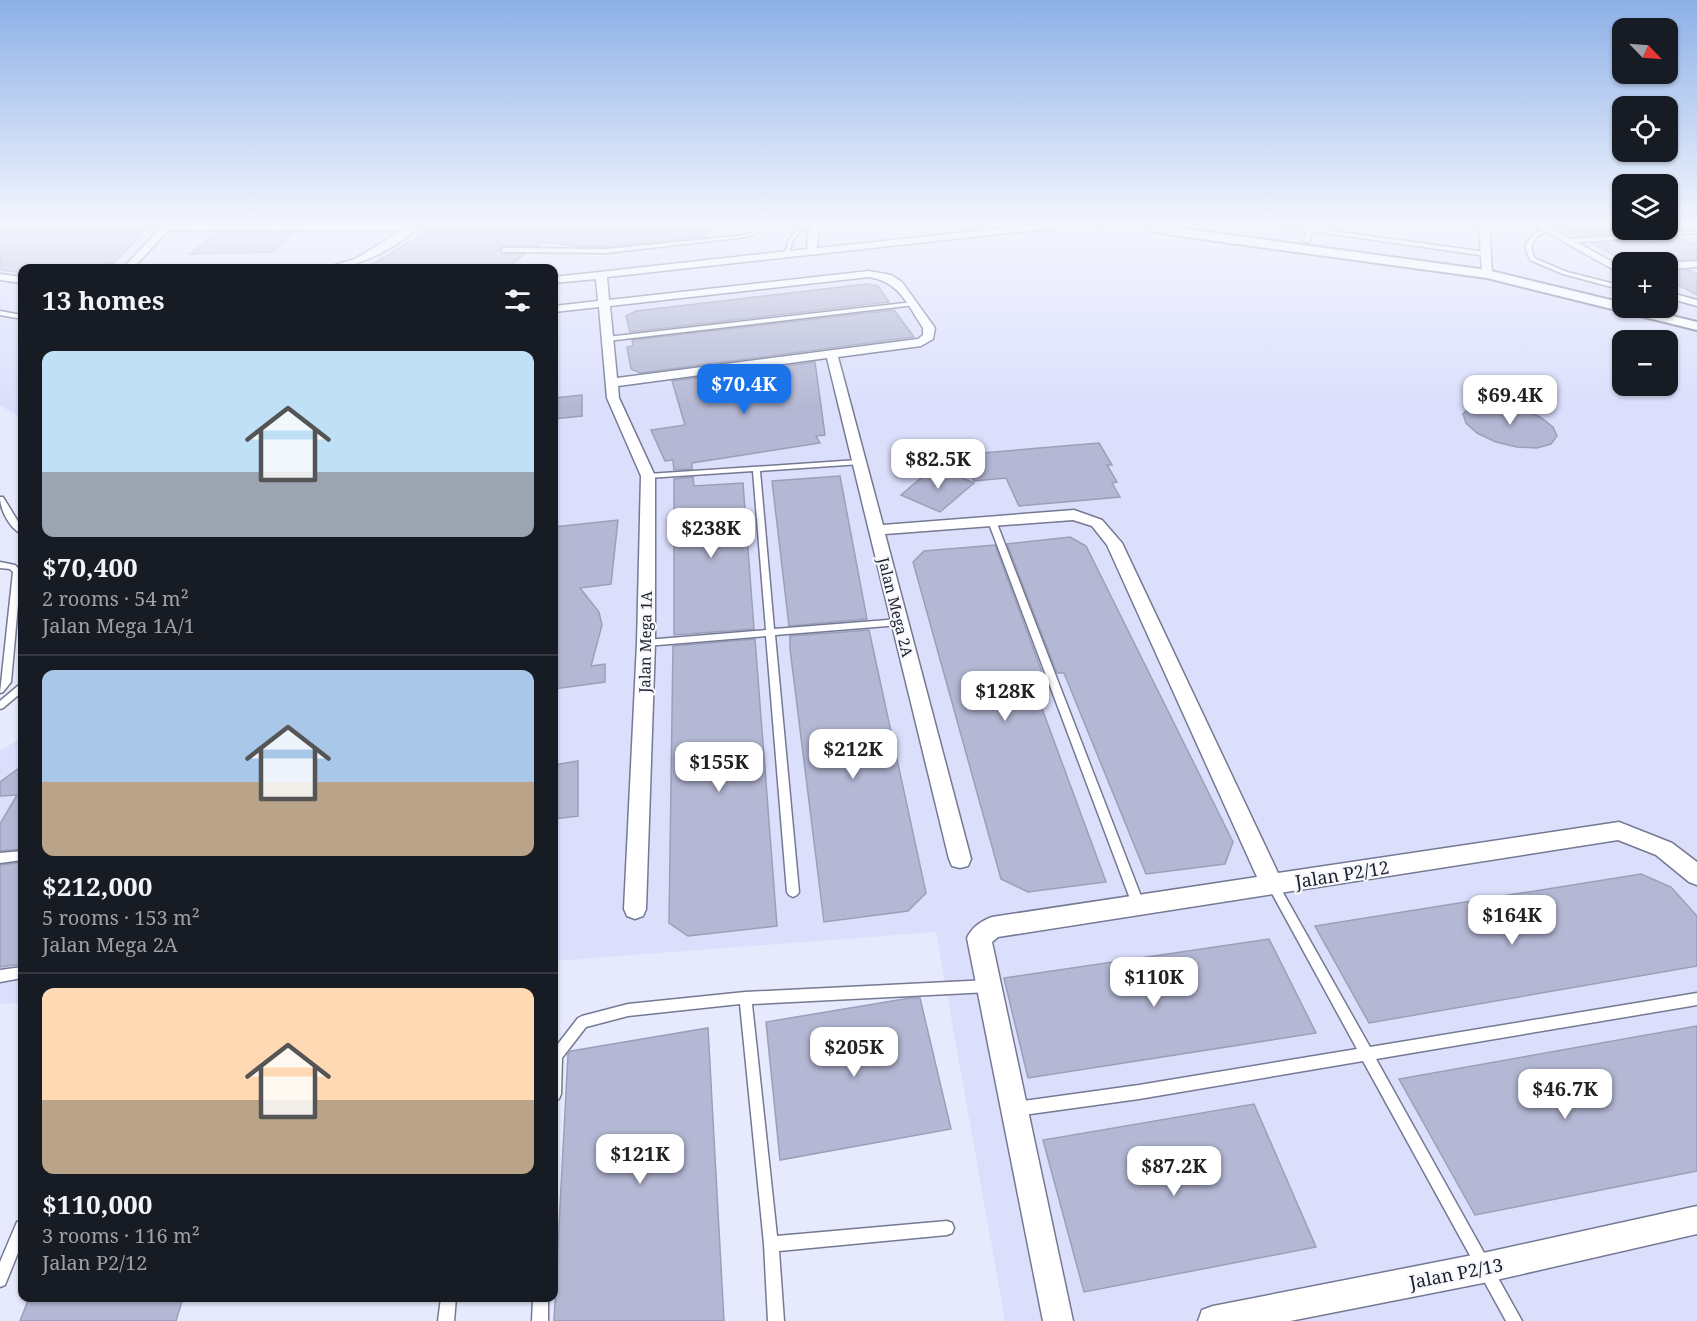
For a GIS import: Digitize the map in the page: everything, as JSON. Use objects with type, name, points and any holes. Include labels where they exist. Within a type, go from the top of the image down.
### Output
[{"type":"street","name":"Jalan Mega 1A","points":[[602,284],[613,398],[648,476],[646,643],[635,909]]},
{"type":"street","points":[[558,309],[783,284]]},
{"type":"street","points":[[611,383],[921,342],[929,336],[929,327],[898,284]]},
{"type":"street","points":[[1550,284],[1697,326]]},
{"type":"street","points":[[1559,284],[1612,297]]},
{"type":"street","points":[[1678,298],[1697,303]]},
{"type":"street","points":[[1678,313],[1697,318]]},
{"type":"street","name":"Jalan Mega 2A","points":[[832,355],[960,860]]},
{"type":"street","points":[[877,530],[1074,515],[1097,523],[1114,543],[1272,884]]},
{"type":"street","name":"Jalan P2/12","points":[[990,986],[979,938],[992,927],[1138,904],[1619,831],[1664,849],[1697,875]]},
{"type":"street","points":[[990,986],[1058,1321]]},
{"type":"street","name":"Jalan P2/13","points":[[1213,1321],[1483,1268],[1697,1220]]},
{"type":"lane","points":[[607,339],[913,304]]},
{"type":"lane","points":[[0,313],[18,317]]},
{"type":"lane","points":[[648,476],[858,462]]},
{"type":"lane","points":[[756,468],[793,892]]},
{"type":"lane","points":[[0,499],[18,528]]},
{"type":"lane","points":[[992,521],[1138,904]]},
{"type":"lane","points":[[0,565],[12,567],[17,571],[6,682],[0,690]]},
{"type":"lane","points":[[646,643],[900,622]]},
{"type":"lane","points":[[0,706],[18,690]]},
{"type":"lane","points":[[0,858],[18,856]]},
{"type":"lane","points":[[1272,884],[1514,1321]]},
{"type":"lane","points":[[0,976],[18,974]]},
{"type":"lane","points":[[558,1053],[582,1022],[628,1010],[745,998],[990,986]]},
{"type":"lane","points":[[745,998],[771,1244],[776,1321]]},
{"type":"lane","points":[[1016,1109],[1139,1092],[1697,999]]},
{"type":"lane","points":[[771,1244],[947,1228]]},
{"type":"lane","points":[[0,1280],[18,1237]]},
{"type":"lane","points":[[446,1321],[448,1302]]},
{"type":"lane","points":[[540,1321],[542,1302]]},
{"type":"shaded area","points":[[0,284],[18,284],[18,416],[0,405]]},
{"type":"shaded area","points":[[558,284],[1612,284],[1612,318],[1678,318],[1678,284],[1697,284],[1697,1321],[1005,1321],[936,932],[558,961]]},
{"type":"shaded area","points":[[18,740],[18,1003],[0,1004],[0,751]]},
{"type":"building","points":[[866,284],[878,286],[889,302],[630,332],[626,316],[636,311]]},
{"type":"building","points":[[1678,284],[1697,284],[1697,295],[1678,285]]},
{"type":"building","points":[[894,310],[914,337],[640,373],[631,369],[627,347],[633,346],[632,340]]},
{"type":"building","points":[[815,362],[825,435],[816,436],[820,443],[692,463],[692,469],[674,470],[673,460],[665,461],[651,430],[685,425],[672,381]]},
{"type":"building","points":[[582,395],[582,416],[558,419],[558,398]]},
{"type":"building","points":[[1502,404],[1522,409],[1540,417],[1553,427],[1557,436],[1551,444],[1537,448],[1517,447],[1496,442],[1477,433],[1466,423],[1463,414],[1470,407]]},
{"type":"building","points":[[1099,443],[1112,465],[1107,465],[1117,482],[1112,483],[1120,497],[1019,506],[1006,478],[974,481],[961,450],[980,449],[982,453]]},
{"type":"building","points":[[944,470],[974,483],[940,512],[901,495],[926,474],[935,478]]},
{"type":"building","points":[[840,476],[867,619],[789,626],[772,481]]},
{"type":"building","points":[[693,477],[694,486],[743,483],[754,629],[674,635],[674,479]]},
{"type":"building","points":[[618,520],[611,584],[580,588],[599,612],[602,625],[591,666],[605,664],[605,682],[558,688],[558,527]]},
{"type":"building","points":[[1070,537],[1086,546],[1233,842],[1225,864],[1146,874],[1064,673],[1057,673],[1007,544]]},
{"type":"building","points":[[995,545],[1043,675],[1030,676],[1106,882],[1028,892],[1001,879],[913,562],[924,551]]},
{"type":"building","points":[[869,630],[926,893],[908,911],[824,922],[790,636]]},
{"type":"building","points":[[755,639],[777,926],[688,936],[669,923],[673,646]]},
{"type":"building","points":[[578,761],[578,816],[558,818],[558,764]]},
{"type":"building","points":[[18,769],[18,849],[0,851],[0,824],[17,795],[0,796],[0,782]]},
{"type":"building","points":[[18,863],[18,965],[0,967],[0,865]]},
{"type":"building","points":[[1641,874],[1671,887],[1697,916],[1697,966],[1369,1023],[1315,926]]},
{"type":"building","points":[[1269,939],[1316,1033],[1028,1078],[1004,978]]},
{"type":"building","points":[[920,998],[951,1129],[780,1160],[766,1022]]},
{"type":"building","points":[[1697,1026],[1697,1171],[1475,1215],[1399,1079]]},
{"type":"building","points":[[708,1028],[724,1321],[554,1321],[555,1302],[558,1302],[558,1245],[568,1054],[571,1051]]},
{"type":"building","points":[[1254,1104],[1316,1247],[1084,1292],[1043,1140]]},
{"type":"building","points":[[27,1302],[182,1302],[176,1321],[20,1321]]}]
